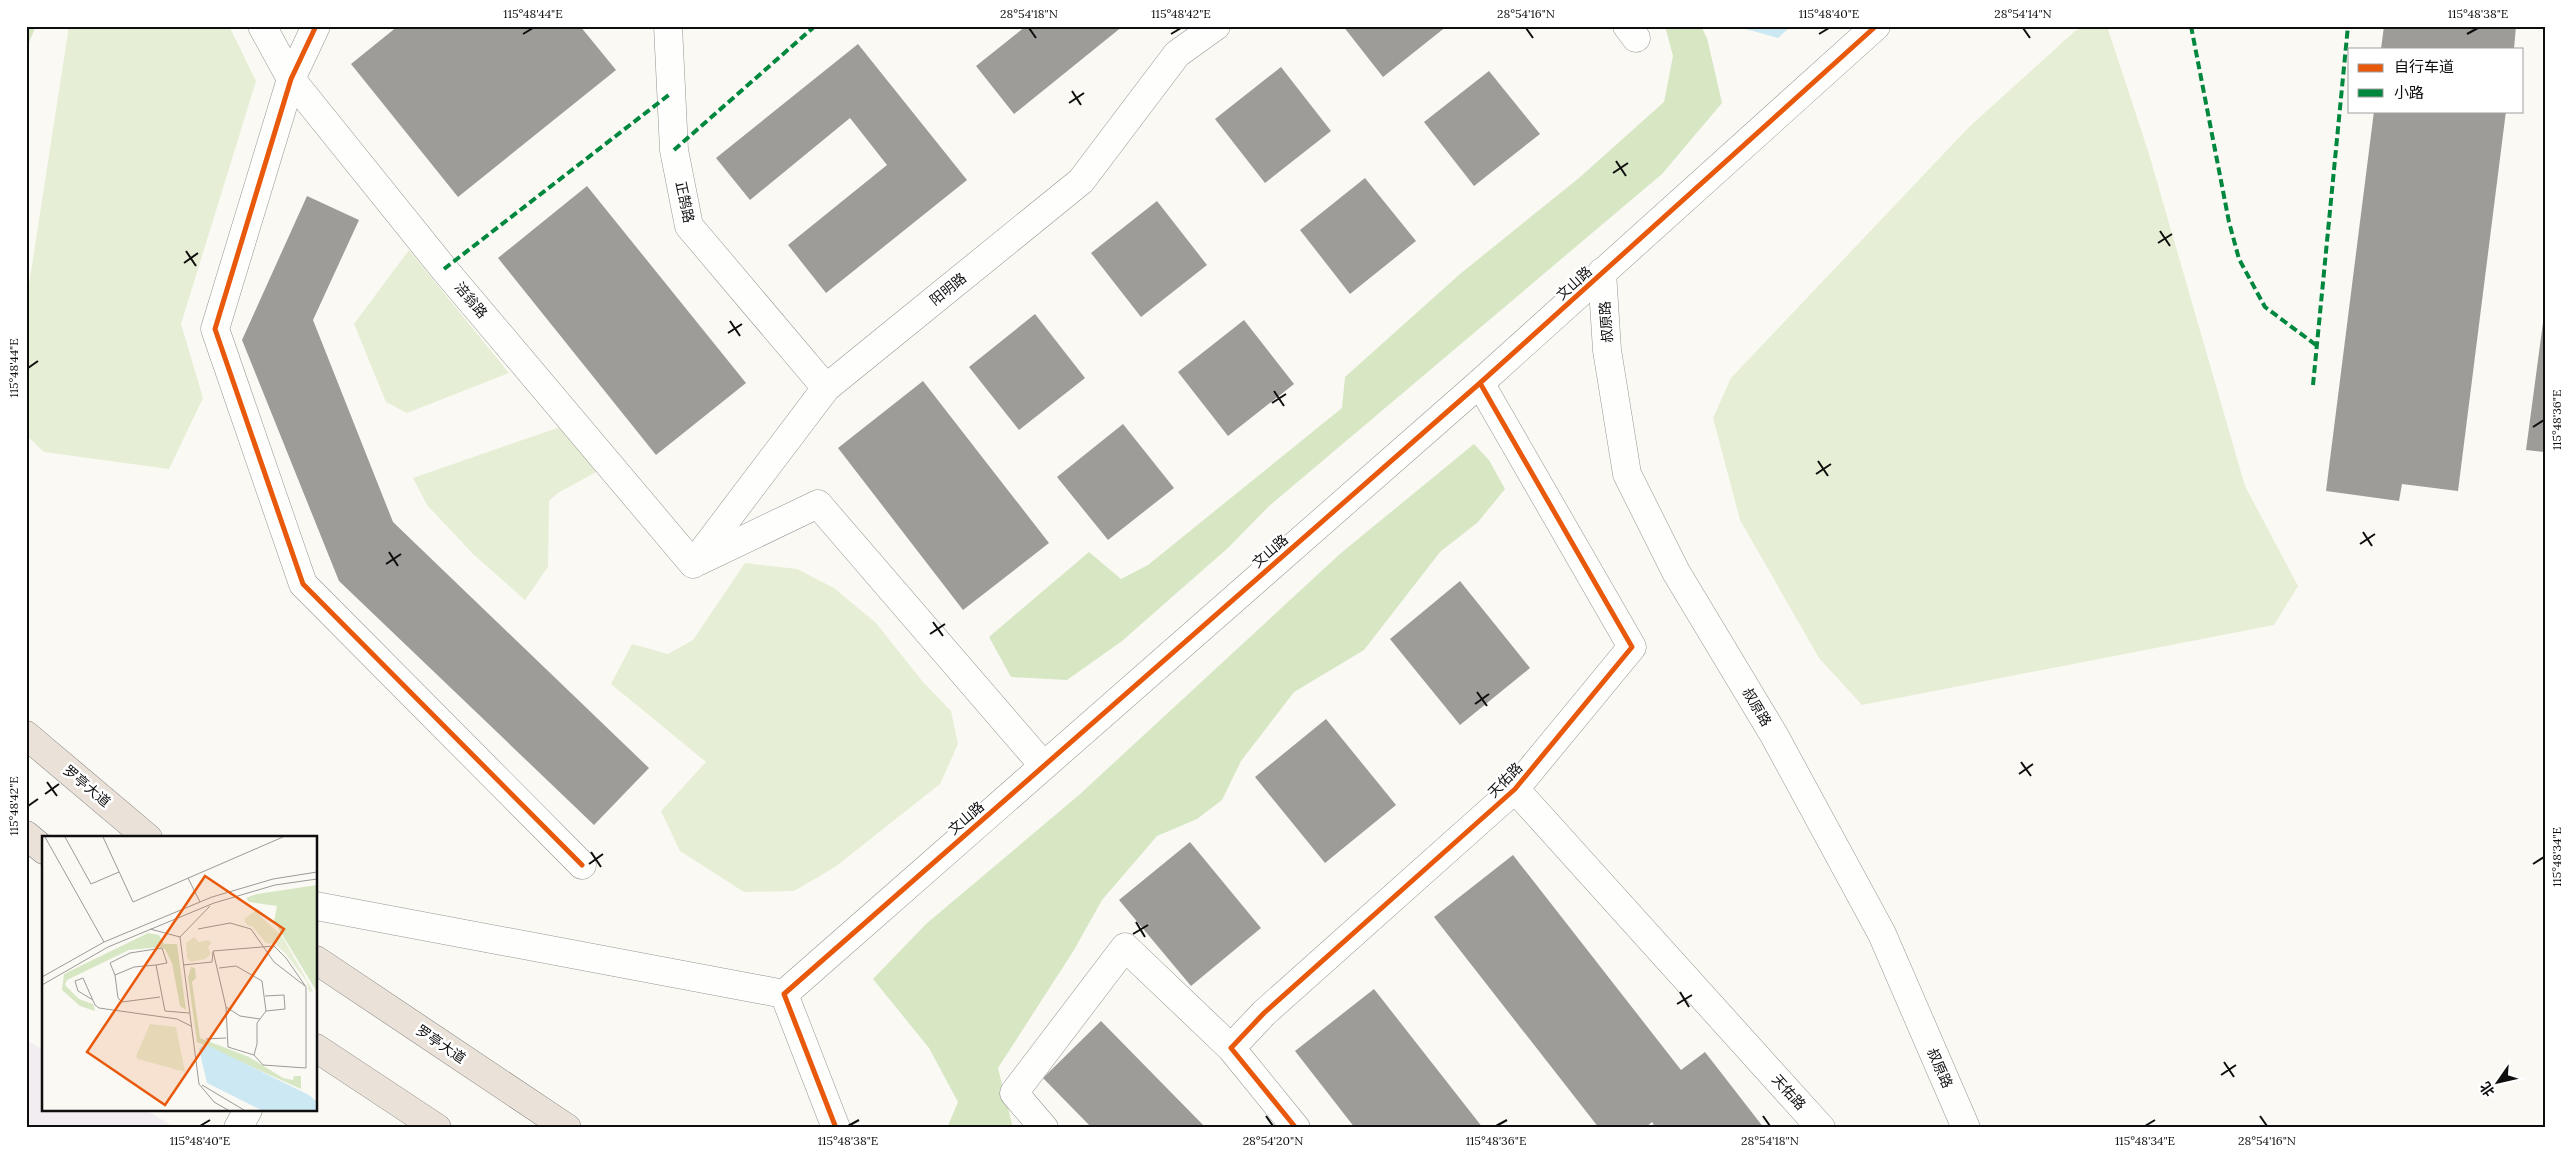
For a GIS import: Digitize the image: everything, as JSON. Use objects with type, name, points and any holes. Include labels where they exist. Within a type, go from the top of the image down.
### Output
[{"type":"highway","name":"罗亭大道","points":[[26,735],[146,836]]},
{"type":"highway","points":[[26,835],[42,848]]},
{"type":"highway","name":"罗亭大道","points":[[318,961],[567,1128]]},
{"type":"highway","points":[[318,1049],[437,1128]]},
{"type":"street","name":"涪翁路","points":[[262,26],[291,79],[444,269],[693,564]]},
{"type":"street","points":[[316,26],[291,79],[214,329],[303,584],[582,865]]},
{"type":"street","name":"正鹄路","points":[[668,26],[674,150],[689,226],[826,388]]},
{"type":"street","points":[[1177,54],[1180,26]]},
{"type":"street","name":"阳明路","points":[[693,564],[826,388],[1082,181],[1177,54],[1216,26]]},
{"type":"street","name":"文山路","points":[[784,994],[1480,383],[1876,26]]},
{"type":"street","name":"叔原路","points":[[1602,272],[1608,350],[1627,474],[1676,572],[1774,735],[1882,934],[1966,1128]]},
{"type":"street","name":"天佑路","points":[[1230,1048],[1264,1014],[1516,789],[1632,646],[1480,383]]},
{"type":"street","points":[[693,564],[818,504],[1043,765]]},
{"type":"street","name":"天佑路","points":[[1516,789],[1821,1128]]},
{"type":"street","points":[[318,906],[784,994],[836,1128]]},
{"type":"street","points":[[1044,1128],[1014,1093],[1125,947],[1230,1048],[1296,1128]]},
{"type":"street","points":[[238,1128],[247,1112]]},
{"type":"shaded area","points":[[26,1040],[42,1049],[42,1112],[149,1112],[175,1128],[26,1128]]},
{"type":"green space","points":[[26,26],[36,26],[26,49]]},
{"type":"green space","points":[[69,26],[229,26],[256,81],[181,324],[203,398],[169,469],[44,452],[26,435],[26,304]]},
{"type":"green space","points":[[1665,26],[1701,26],[1707,38],[1722,103],[1662,174],[1269,506],[1229,547],[1122,641],[1067,680],[1011,677],[989,637],[1089,552],[1121,579],[1148,565],[1342,408],[1345,377],[1460,274],[1579,178],[1664,102],[1673,56]]},
{"type":"green space","points":[[2088,26],[2107,26],[2149,154],[2245,486],[2298,586],[2274,625],[1862,705],[1819,658],[1740,520],[1713,418],[1731,378],[1969,127],[2075,31]]},
{"type":"green space","points":[[409,250],[509,373],[407,413],[386,402],[354,324]]},
{"type":"green space","points":[[563,426],[598,471],[558,493],[549,501],[548,567],[525,600],[473,554],[427,505],[413,478]]},
{"type":"green space","points":[[1474,444],[1489,460],[1505,489],[1478,522],[1440,552],[1364,650],[1294,692],[1241,761],[1222,800],[1197,819],[1157,836],[1102,900],[1074,950],[998,1068],[1013,1128],[947,1128],[958,1102],[929,1048],[873,979],[926,924],[1079,795],[1341,553]]},
{"type":"green space","points":[[745,563],[797,569],[834,588],[876,623],[923,682],[951,711],[958,744],[940,784],[835,867],[794,891],[744,892],[680,851],[661,811],[706,762],[611,684],[632,644],[668,654],[693,640]]},
{"type":"water","points":[[1735,26],[1791,26],[1778,38]]},
{"type":"building","points":[[398,26],[580,26],[616,70],[458,197],[351,64]]},
{"type":"building","points":[[1026,26],[1123,26],[1014,114],[976,66]]},
{"type":"building","points":[[1343,26],[1447,26],[1383,77]]},
{"type":"building","points":[[2384,26],[2516,26],[2514,48],[2381,48]]},
{"type":"building","points":[[858,44],[967,180],[826,293],[788,245],[887,165],[850,118],[750,200],[716,158]]},
{"type":"building","points":[[1281,67],[1331,131],[1265,183],[1215,119]]},
{"type":"building","points":[[1489,71],[1540,134],[1474,186],[1424,122]]},
{"type":"building","points":[[2374,112],[2506,112],[2458,491],[2402,484],[2399,501],[2326,491]]},
{"type":"building","points":[[1365,178],[1416,241],[1350,294],[1300,230]]},
{"type":"building","points":[[587,186],[746,383],[656,455],[498,258]]},
{"type":"building","points":[[307,196],[359,220],[313,320],[393,522],[649,768],[594,825],[339,581],[242,340]]},
{"type":"building","points":[[1157,201],[1207,265],[1141,317],[1091,253]]},
{"type":"building","points":[[1035,314],[1085,378],[1019,430],[969,367]]},
{"type":"building","points":[[2545,315],[2545,452],[2526,450]]},
{"type":"building","points":[[1244,320],[1294,384],[1228,436],[1178,372]]},
{"type":"building","points":[[923,381],[1049,543],[963,610],[838,448]]},
{"type":"building","points":[[1123,424],[1174,488],[1108,540],[1057,477]]},
{"type":"building","points":[[1460,581],[1530,668],[1460,725],[1390,639]]},
{"type":"building","points":[[1326,719],[1396,805],[1325,863],[1255,777]]},
{"type":"building","points":[[1190,842],[1261,928],[1191,986],[1119,900]]},
{"type":"building","points":[[1513,855],[1681,1070],[1705,1052],[1764,1128],[1656,1128],[1652,1122],[1645,1128],[1599,1128],[1434,917]]},
{"type":"building","points":[[1374,989],[1483,1128],[1355,1128],[1295,1051]]},
{"type":"building","points":[[1101,1021],[1206,1128],[1092,1128],[1043,1078]]},
{"type":"marked path","points":[[674,150],[815,26]]},
{"type":"marked path","points":[[2191,26],[2229,222],[2239,259],[2265,307],[2316,345]]},
{"type":"marked path","points":[[2313,385],[2348,26]]},
{"type":"marked path","points":[[444,269],[670,94]]},
{"type":"cycle path","points":[[316,26],[291,79],[215,329],[303,584],[582,865]]},
{"type":"cycle path","points":[[836,1128],[784,994],[1480,383],[1876,26]]},
{"type":"cycle path","points":[[1296,1128],[1231,1048],[1264,1013],[1515,789],[1632,647],[1480,383]]}]
